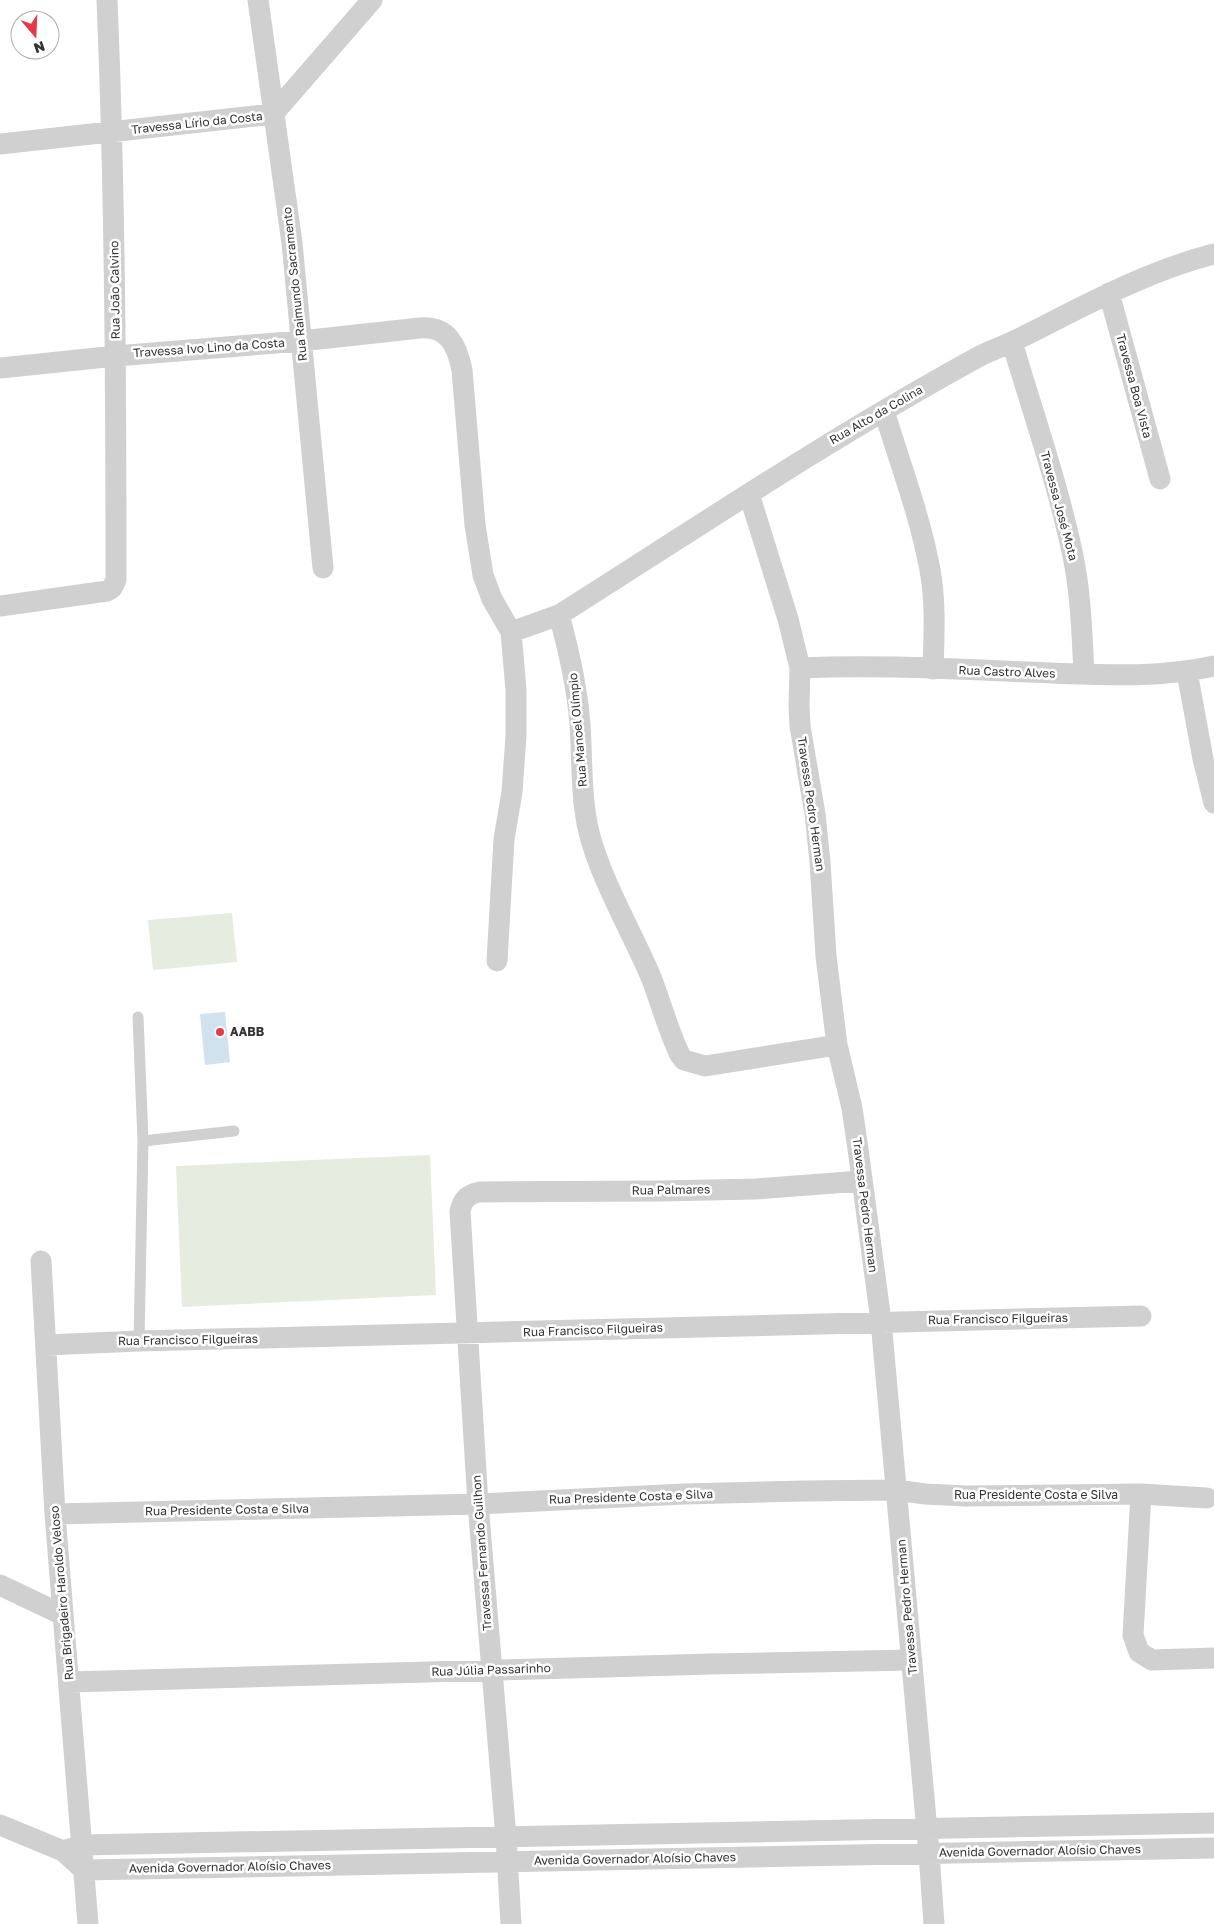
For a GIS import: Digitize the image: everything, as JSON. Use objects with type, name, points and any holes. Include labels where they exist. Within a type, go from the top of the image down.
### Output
[{"type":"street","name":"Rua João Calvino","points":[[0,606],[106,591],[112,588],[116,580],[116,356],[112,132],[107,0]]},
{"type":"street","name":"Rua Raimundo Sacramento","points":[[258,0],[292,243],[323,568]]},
{"type":"street","name":"Travessa Lírio da Costa","points":[[0,144],[273,114],[372,0]]},
{"type":"street","name":"Rua Alto da Colina","points":[[559,615],[825,445],[981,356],[1154,273],[1214,254]]},
{"type":"street","name":"Travessa Boa Vista","points":[[1109,293],[1160,479]]},
{"type":"street","name":"Travessa Ivo Lino da Costa","points":[[0,368],[116,356],[301,341],[420,328],[439,329],[451,341],[459,354],[462,370],[475,525],[483,575],[492,598],[511,632]]},
{"type":"street","name":"Travessa José Mota","points":[[1012,342],[1056,488],[1073,556],[1080,606],[1084,674]]},
{"type":"street","points":[[884,411],[922,536],[930,571],[934,608],[933,669]]},
{"type":"street","name":"Travessa Pedro Herman","points":[[749,494],[788,619],[800,668],[800,726],[816,824],[826,956],[837,1045],[852,1108],[881,1321],[926,1829],[930,1853],[934,1924]]},
{"type":"street","points":[[497,961],[504,839],[512,792],[516,736],[516,690],[511,632],[559,615]]},
{"type":"street","name":"Rua Manoel Olímpio","points":[[559,615],[570,653],[575,685],[580,723],[584,811],[589,834],[605,876],[651,978],[680,1055],[684,1060],[705,1066],[837,1045]]},
{"type":"street","name":"Rua Castro Alves","points":[[800,668],[866,666],[1084,674],[1161,674],[1187,672],[1214,666]]},
{"type":"street","points":[[1187,672],[1203,759],[1214,803]]},
{"type":"street","name":"Rua Palmares","points":[[480,1192],[698,1190],[861,1182]]},
{"type":"street","name":"Travessa Fernando Guilhon","points":[[480,1192],[468,1195],[460,1211],[478,1504],[490,1670],[506,1837],[511,1924]]},
{"type":"street","name":"Rua Brigadeiro Haroldo Veloso","points":[[41,1261],[55,1514],[70,1682],[73,1848]]},
{"type":"street","name":"Rua Francisco Filgueiras","points":[[46,1344],[467,1334],[881,1321],[1141,1316]]},
{"type":"street","name":"Rua Presidente Costa e Silva","points":[[55,1514],[478,1504],[684,1494],[896,1490],[925,1494],[966,1496],[1141,1494],[1207,1498]]},
{"type":"street","points":[[1141,1494],[1133,1635],[1139,1652],[1152,1660],[1214,1658]]},
{"type":"street","points":[[0,1585],[63,1615]]},
{"type":"street","name":"Rua Júlia Passarinho","points":[[70,1682],[912,1660]]},
{"type":"street","name":"Avenida Governador Aloísio Chaves","points":[[0,1825],[73,1848],[506,1837],[1214,1823]]},
{"type":"street","name":"Avenida Governador Aloísio Chaves","points":[[73,1848],[84,1870],[1214,1848]]},
{"type":"street","points":[[84,1870],[88,1924]]},
{"type":"lane","points":[[138,1017],[143,1141],[139,1341]]},
{"type":"lane","points":[[143,1141],[234,1131]]},
{"type":"shaded area","points":[[232,913],[237,962],[153,970],[148,920]]},
{"type":"shaded area","points":[[430,1155],[436,1295],[182,1307],[176,1166]]},
{"type":"water","points":[[225,1012],[230,1062],[205,1065],[200,1014]]},
{"type":"place","name":"AABB","points":[[220,1032]]}]
